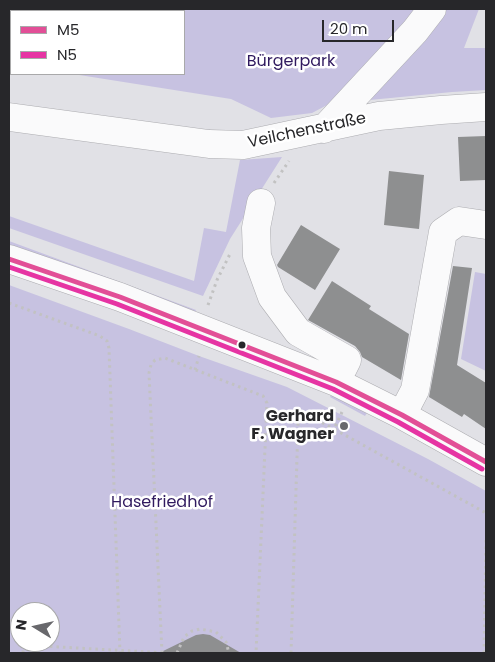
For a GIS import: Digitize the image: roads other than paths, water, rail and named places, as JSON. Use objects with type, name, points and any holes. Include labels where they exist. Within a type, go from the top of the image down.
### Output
[{"type":"street","points":[[324,129],[415,31],[432,9]]},
{"type":"street","name":"Veilchenstraße","points":[[9,117],[209,144],[243,146],[379,116],[486,107]]},
{"type":"street","points":[[261,203],[256,228],[257,256],[272,298],[298,332],[347,360],[336,382]]},
{"type":"street","points":[[402,415],[415,390],[442,232],[459,221],[486,225]]},
{"type":"street","points":[[9,259],[120,297],[336,382],[402,415],[486,462]]},
{"type":"place","name":"Gerhard F. Wagner","points":[[344,426]]},
{"type":"park label","name":"Bürgerpark","points":[[291,62]]},
{"type":"park label","name":"Hasefriedhof","points":[[162,503]]}]
